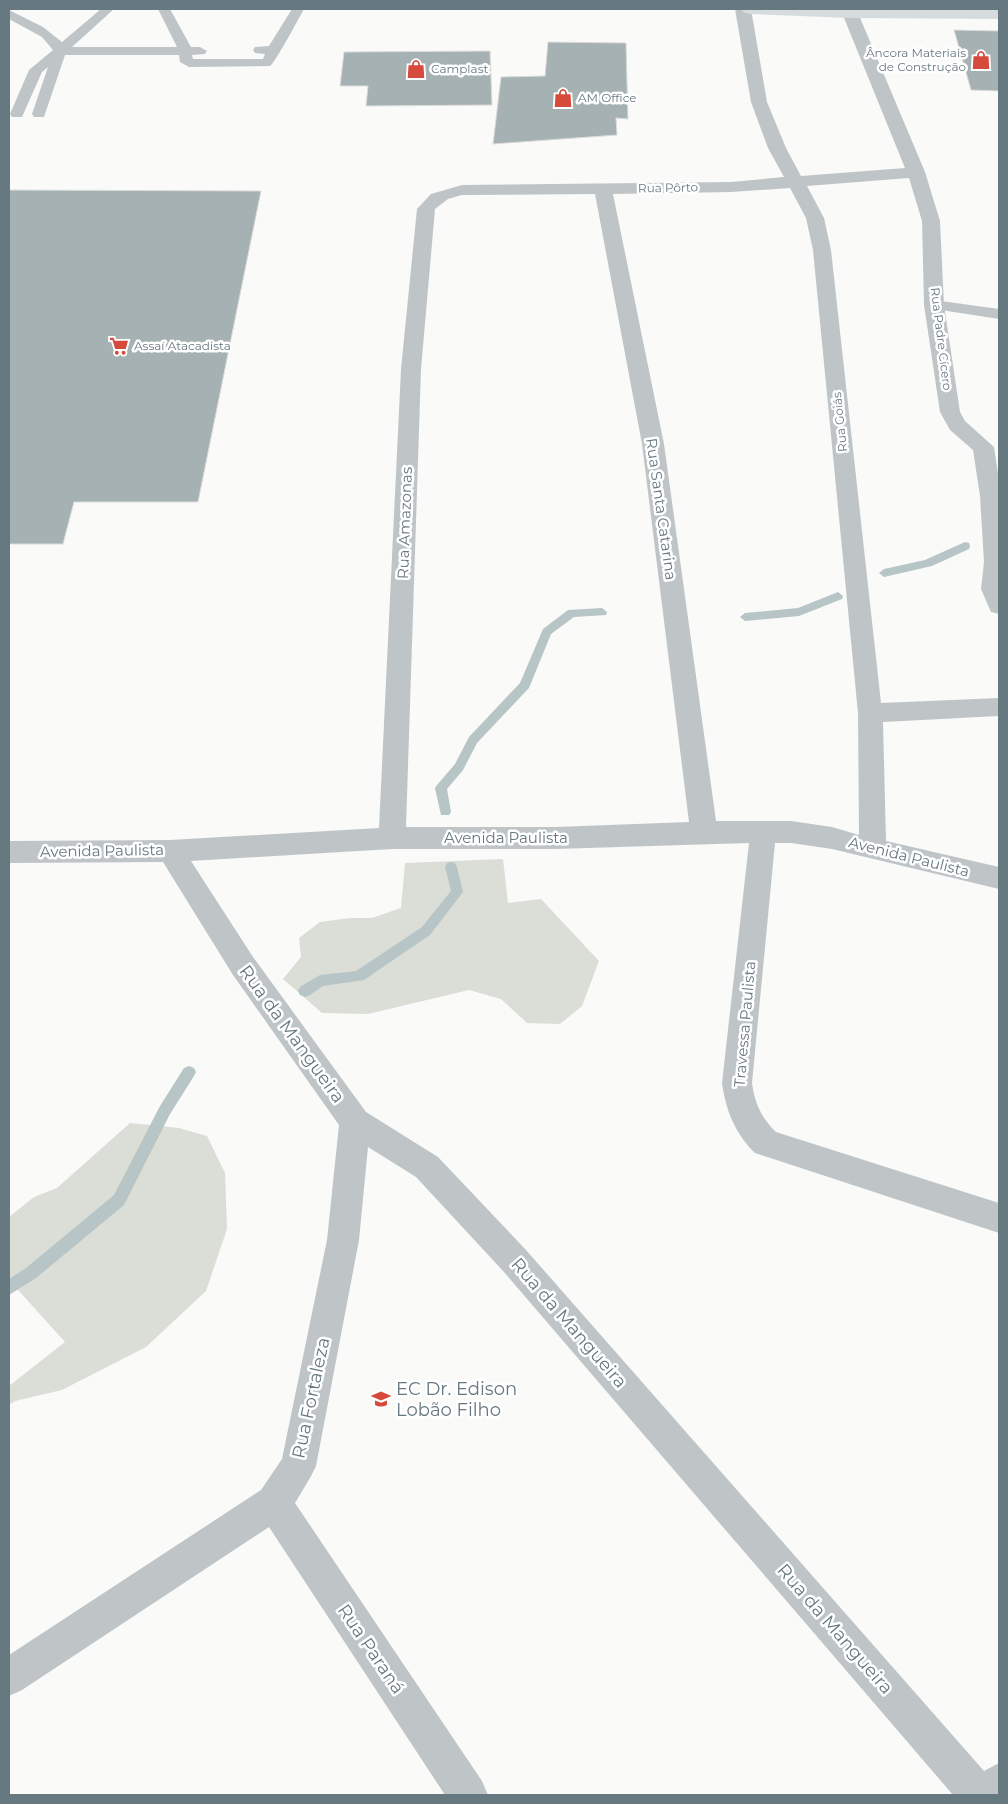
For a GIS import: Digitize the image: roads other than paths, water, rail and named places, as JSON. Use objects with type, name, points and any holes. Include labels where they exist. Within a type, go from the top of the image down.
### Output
[{"type":"main road","points":[[749,9],[999,14]]},
{"type":"street","name":"Rua Goiás","points":[[743,9],[759,102],[777,148],[797,181],[815,218],[822,250],[870,713],[873,849]]},
{"type":"street","name":"Rua Padre Cícero","points":[[850,12],[916,172],[931,221],[934,305],[950,412],[957,425],[983,447],[991,496],[995,562],[993,589],[999,606]]},
{"type":"street","name":"Rua Pôrto","points":[[426,209],[431,201],[442,194],[462,190],[731,187],[916,172]]},
{"type":"street","name":"Rua Santa Catarina","points":[[603,189],[653,444],[704,832]]},
{"type":"street","name":"Rua Amazonas","points":[[392,838],[411,369],[426,209]]},
{"type":"street","points":[[870,713],[999,707]]},
{"type":"street","name":"Avenida Paulista","points":[[9,852],[170,851],[392,838],[555,838],[704,832],[791,832],[832,838],[999,878]]},
{"type":"street","name":"Travessa Paulista","points":[[763,832],[737,1083],[741,1106],[752,1129],[766,1143],[999,1218]]},
{"type":"street","name":"Rua da Mangueira","points":[[170,851],[243,966],[355,1122],[427,1167],[516,1261],[979,1795]]},
{"type":"street","name":"Rua Fortaleza","points":[[9,1676],[274,1503],[298,1466],[343,1240],[355,1122]]},
{"type":"street","name":"Rua Paraná","points":[[274,1503],[468,1795]]},
{"type":"street","points":[[992,1795],[999,1783]]},
{"type":"lane","points":[[17,114],[36,70],[108,9]]},
{"type":"lane","points":[[164,9],[186,51],[185,59],[189,63],[263,63],[269,61],[273,50],[298,9]]},
{"type":"lane","points":[[9,14],[49,36],[59,47],[60,51],[39,114]]},
{"type":"lane","points":[[60,51],[186,51]]},
{"type":"lane","points":[[934,305],[999,314]]},
{"type":"waterway","points":[[884,573],[928,563],[965,546]]},
{"type":"waterway","points":[[745,617],[799,612],[838,596]]},
{"type":"waterway","points":[[445,812],[441,788],[459,767],[473,740],[525,685],[547,632],[572,613],[602,612]]},
{"type":"waterway","points":[[305,991],[320,981],[359,976],[426,931],[457,892],[451,867]]},
{"type":"waterway","points":[[9,1288],[31,1273],[119,1200],[165,1110],[189,1072]]},
{"type":"place","name":"Âncora Materiais de Construção","points":[[981,60]]},
{"type":"place","name":"Camplast","points":[[416,69]]},
{"type":"place","name":"AM Office","points":[[563,98]]},
{"type":"place","name":"Assaí Atacadista","points":[[119,346]]},
{"type":"place","name":"EC Dr. Edison Lobão Filho","points":[[381,1399]]}]
